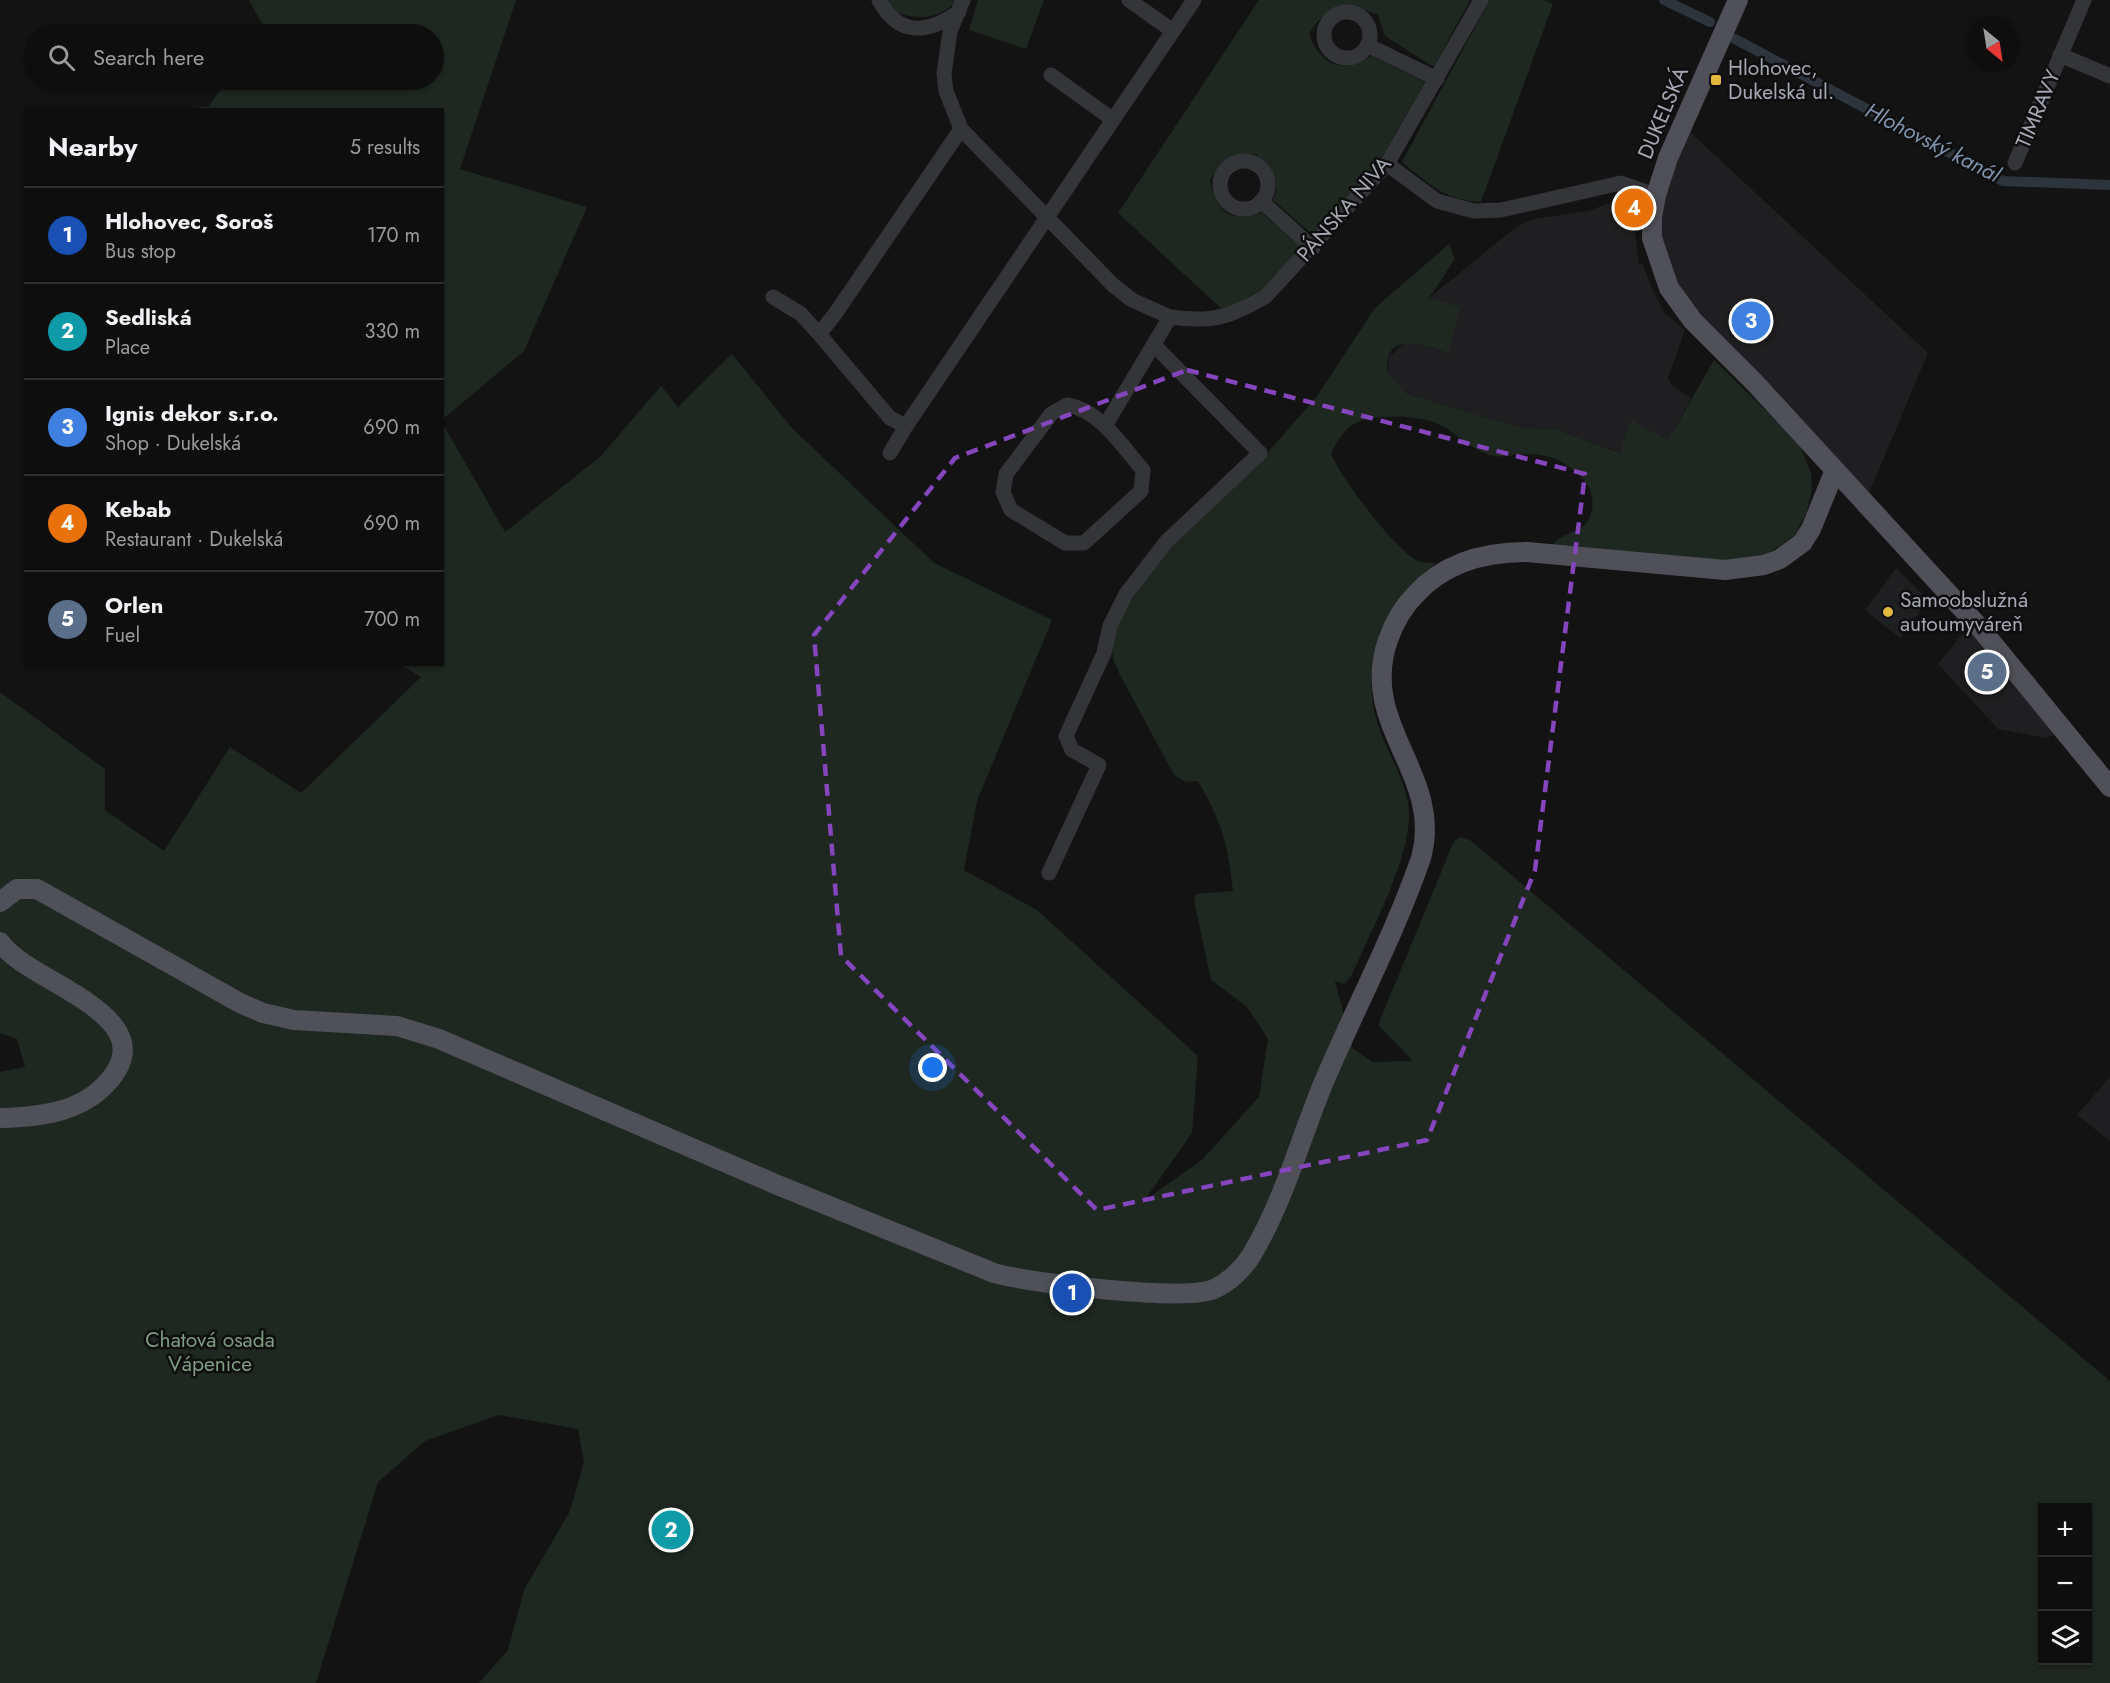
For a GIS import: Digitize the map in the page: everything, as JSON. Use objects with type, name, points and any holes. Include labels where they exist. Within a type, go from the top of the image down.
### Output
[{"type":"main road","name":"DUKELSKÁ","points":[[1738,0],[1668,158],[1656,195],[1652,218],[1652,238],[1663,274],[1674,297],[1692,321],[1755,382],[1980,628],[2110,787]]},
{"type":"main road","points":[[0,902],[14,890],[37,889],[254,1009],[294,1020],[389,1025],[433,1037],[780,1186],[994,1273],[1021,1280],[1066,1286],[1177,1292],[1207,1291],[1218,1287],[1241,1270],[1255,1249],[1421,858],[1425,834],[1422,798],[1416,779],[1389,722],[1380,679],[1389,636],[1407,603],[1438,575],[1470,559],[1495,553],[1527,552],[1725,570],[1772,563],[1793,551],[1808,534],[1835,470]]},
{"type":"main road","points":[[0,942],[18,962],[103,1012],[114,1025],[121,1049],[119,1064],[111,1079],[85,1100],[42,1115],[0,1118]]},
{"type":"street","points":[[879,0],[888,17],[904,27],[924,28],[944,22],[961,6]]},
{"type":"street","points":[[1129,0],[1173,31]]},
{"type":"street","points":[[890,453],[1194,0]]},
{"type":"street","name":"PÁNSKA NIVA","points":[[961,129],[1046,218],[1131,299],[1170,317],[1194,321],[1218,319],[1242,311],[1266,296],[1313,248],[1387,164],[1481,0]]},
{"type":"street","name":"TIMRAVY","points":[[2015,164],[2084,0]]},
{"type":"street","points":[[819,334],[835,315],[961,129],[946,92],[944,74],[950,31],[961,6]]},
{"type":"street","points":[[924,28],[939,39],[946,51]]},
{"type":"street","points":[[1367,45],[1437,79]]},
{"type":"street","name":"TIMRAVY","points":[[2060,56],[2110,76]]},
{"type":"street","points":[[1051,75],[1113,119]]},
{"type":"street","points":[[1387,164],[1437,201],[1474,211],[1501,210],[1621,183],[1656,195]]},
{"type":"street","points":[[1261,201],[1313,248]]},
{"type":"street","points":[[773,297],[801,314],[890,418],[906,426]]},
{"type":"street","points":[[1105,426],[1155,346],[1170,317]]},
{"type":"street","points":[[1049,873],[1099,765],[1072,750],[1066,736],[1104,652],[1114,618],[1126,594],[1151,559],[1260,453],[1155,346]]},
{"type":"street","points":[[1067,405],[1084,408],[1105,426],[1143,470],[1141,491],[1084,543],[1065,543],[1011,510],[1003,492],[1006,474],[1051,414],[1067,405]]},
{"type":"highlighted area","points":[[1187,370],[1585,474],[1535,870],[1427,1140],[1097,1210],[841,956],[814,635],[955,458]]},
{"type":"shaded area","points":[[1690,132],[1928,353],[1867,498],[1677,293],[1660,233],[1660,191]]},
{"type":"shaded area","points":[[1621,198],[1640,202],[1634,225],[1639,264],[1643,264],[1664,312],[1685,330],[1668,378],[1672,386],[1691,398],[1668,441],[1621,453],[1555,429],[1522,428],[1414,396],[1404,392],[1394,383],[1388,374],[1389,357],[1404,343],[1416,342],[1448,354],[1429,298],[1516,227],[1533,219],[1589,211]]},
{"type":"shaded area","points":[[1896,568],[1928,600],[1900,638],[1865,610]]},
{"type":"shaded area","points":[[1964,632],[1988,643],[2058,733],[2046,738],[1998,729],[1938,664]]},
{"type":"shaded area","points":[[2110,1077],[2110,1141],[2077,1115]]},
{"type":"green space","points":[[249,0],[516,0],[460,169],[587,207],[524,351],[444,418],[444,108],[193,108],[209,106],[220,90],[444,90],[444,24],[262,24]]},
{"type":"green space","points":[[888,0],[957,0],[942,12],[913,17],[887,6]]},
{"type":"green space","points":[[978,0],[1044,0],[1026,49],[969,30]]},
{"type":"green space","points":[[1259,0],[1470,0],[1434,67],[1385,36],[1378,15],[1366,10],[1356,7],[1338,7],[1323,16],[1316,24],[1309,34],[1313,44],[1319,53],[1333,64],[1351,65],[1371,56],[1425,82],[1381,159],[1313,235],[1273,200],[1276,187],[1273,175],[1256,154],[1235,157],[1219,168],[1210,180],[1220,207],[1226,212],[1241,217],[1262,213],[1302,248],[1262,289],[1224,311],[1118,213]]},
{"type":"green space","points":[[1480,0],[1544,0],[1553,4],[1481,202],[1457,198],[1438,190],[1402,162],[1488,3]]},
{"type":"green space","name":"Chatová osada Vápenice","points":[[1449,244],[1455,259],[1429,298],[1460,307],[1448,354],[1417,344],[1398,345],[1392,350],[1388,359],[1388,373],[1404,392],[1522,428],[1555,429],[1620,453],[1631,420],[1668,440],[1714,360],[1799,443],[1811,473],[1812,487],[1807,512],[1794,536],[1764,556],[1739,563],[1553,545],[1557,540],[1585,524],[1592,510],[1592,501],[1591,492],[1584,480],[1574,470],[1551,457],[1534,454],[1490,455],[1473,447],[1440,425],[1415,418],[1380,417],[1359,421],[1342,434],[1331,454],[1357,496],[1383,529],[1408,554],[1418,561],[1436,563],[1400,598],[1387,618],[1378,640],[1373,663],[1372,687],[1375,711],[1382,736],[1407,797],[1409,818],[1407,837],[1395,878],[1351,977],[1344,984],[1335,981],[1353,1049],[1373,1062],[1413,1061],[1378,1025],[1454,841],[1461,837],[1470,840],[2110,1381],[2110,1683],[479,1683],[508,1650],[524,1590],[570,1511],[584,1462],[578,1429],[499,1415],[425,1441],[378,1482],[316,1683],[0,1683],[0,1072],[25,1067],[17,1039],[0,1033],[0,692],[105,769],[105,810],[164,851],[230,747],[301,793],[421,677],[403,666],[444,666],[444,426],[505,532],[600,457],[661,386],[678,407],[732,354],[791,427],[934,563],[1052,620],[977,801],[964,870],[1037,910],[1198,1056],[1192,1133],[1144,1201],[1203,1159],[1259,1097],[1268,1039],[1247,1007],[1211,980],[1194,901],[1196,894],[1233,891],[1223,834],[1198,781],[1186,782],[1174,775],[1119,673],[1113,659],[1112,645],[1117,622],[1165,548],[1257,465],[1317,396],[1375,308]]},
{"type":"waterway","name":"Hlohovský kanál","points":[[1664,0],[1710,22]]},
{"type":"waterway","name":"Hlohovský kanál","points":[[1735,39],[2003,181],[2110,185]]},
{"type":"place","name":"Hlohovec, Dukelská ul.","points":[[1716,80]]},
{"type":"place","name":"Kebab","points":[[1634,208]]},
{"type":"place","name":"Ignis dekor s.r.o.","points":[[1751,321]]},
{"type":"place","name":"Samoobslužná autoumyváreň","points":[[1888,612]]},
{"type":"place","name":"Orlen","points":[[1987,672]]},
{"type":"place","name":"Hlohovec, Soroš","points":[[1072,1293]]},
{"type":"place","name":"Sedliská","points":[[671,1530]]}]
